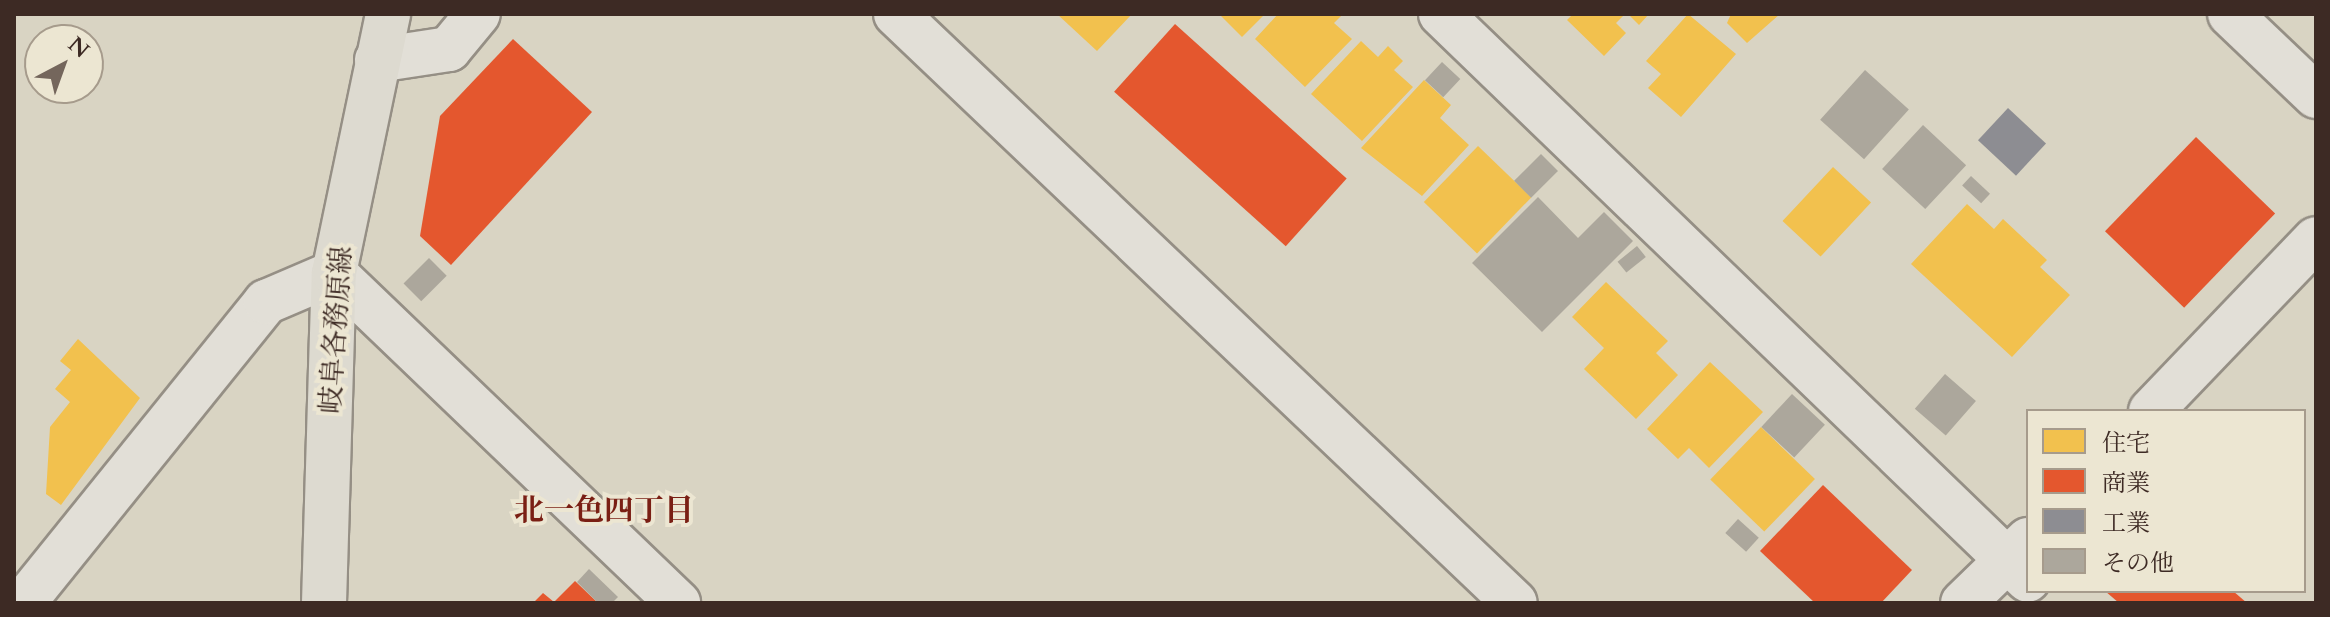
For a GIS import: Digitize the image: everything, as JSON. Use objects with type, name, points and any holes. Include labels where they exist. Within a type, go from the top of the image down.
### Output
[{"type":"main road","name":"岐阜各務原線","points":[[324,603],[334,273],[388,14]]},
{"type":"street","points":[[377,60],[449,49],[478,14]]},
{"type":"street","points":[[896,14],[1515,603]]},
{"type":"street","points":[[1441,14],[2021,561],[1963,603]]},
{"type":"street","points":[[2230,14],[2316,96]]},
{"type":"street","points":[[2153,409],[2316,239]]},
{"type":"street","points":[[23,603],[266,302],[334,273],[678,603]]},
{"type":"building: 住宅","points":[[1057,14],[1132,14],[1097,51]]},
{"type":"building: 住宅","points":[[1219,14],[1265,14],[1242,37]]},
{"type":"building: 住宅","points":[[1278,14],[1343,14],[1334,23],[1352,39],[1305,87],[1255,39]]},
{"type":"building: 住宅","points":[[1573,14],[1625,14],[1616,23],[1626,33],[1604,56],[1567,20]]},
{"type":"building: 住宅","points":[[1628,14],[1649,14],[1639,25]]},
{"type":"building: 住宅","points":[[1688,14],[1736,54],[1681,117],[1648,88],[1661,74],[1646,61]]},
{"type":"building: 住宅","points":[[1731,14],[1780,14],[1747,43],[1727,23]]},
{"type":"building: 住宅","points":[[1361,41],[1378,57],[1388,46],[1403,61],[1394,70],[1413,87],[1362,141],[1311,94]]},
{"type":"building: 住宅","points":[[1424,80],[1451,105],[1440,118],[1469,145],[1422,196],[1361,148]]},
{"type":"building: 住宅","points":[[1478,146],[1531,197],[1477,254],[1424,202]]},
{"type":"building: 住宅","points":[[1833,167],[1871,202],[1821,257],[1783,221]]},
{"type":"building: 住宅","points":[[1967,204],[1994,229],[2003,219],[2047,260],[2040,267],[2070,295],[2012,357],[1911,264]]},
{"type":"building: 住宅","points":[[1606,282],[1668,341],[1656,353],[1678,375],[1636,419],[1584,369],[1604,348],[1572,317]]},
{"type":"building: 住宅","points":[[78,339],[140,398],[61,505],[46,494],[50,427],[70,402],[55,389],[71,370],[60,361]]},
{"type":"building: 住宅","points":[[1710,362],[1763,412],[1709,468],[1689,448],[1678,459],[1647,429]]},
{"type":"building: 住宅","points":[[1761,427],[1815,479],[1764,532],[1710,480]]},
{"type":"building: 商業","points":[[1175,24],[1347,179],[1286,246],[1114,92]]},
{"type":"building: 商業","points":[[513,39],[592,112],[451,265],[420,236],[440,116]]},
{"type":"building: 商業","points":[[2196,137],[2275,213],[2184,308],[2105,231]]},
{"type":"building: 商業","points":[[1823,485],[1912,570],[1881,603],[1815,603],[1760,551]]},
{"type":"building: 商業","points":[[575,581],[598,603],[533,603],[543,593],[554,602]]},
{"type":"building: 商業","points":[[2107,593],[2235,593],[2247,603],[2119,603]]},
{"type":"building: 工業","points":[[2008,108],[2046,143],[2016,176],[1978,140]]},
{"type":"building: その他","points":[[1442,62],[1460,79],[1443,97],[1425,80]]},
{"type":"building: その他","points":[[1865,70],[1909,109],[1864,159],[1820,120]]},
{"type":"building: その他","points":[[1923,125],[1966,165],[1925,209],[1882,169]]},
{"type":"building: その他","points":[[1541,154],[1558,171],[1531,198],[1514,181]]},
{"type":"building: その他","points":[[1971,176],[1990,194],[1981,203],[1962,186]]},
{"type":"building: その他","points":[[1538,197],[1578,238],[1604,212],[1633,241],[1542,332],[1472,263]]},
{"type":"building: その他","points":[[1637,246],[1646,257],[1626,273],[1618,262]]},
{"type":"building: その他","points":[[429,258],[447,276],[421,301],[404,283]]},
{"type":"building: その他","points":[[1945,374],[1976,401],[1946,436],[1915,409]]},
{"type":"building: その他","points":[[1792,394],[1825,425],[1794,458],[1761,427]]},
{"type":"building: その他","points":[[1738,519],[1759,538],[1746,552],[1725,533]]},
{"type":"building: その他","points":[[589,569],[618,597],[612,603],[598,603],[577,582]]},
{"type":"district","name":"北一色四丁目","points":[[604,511]]}]
